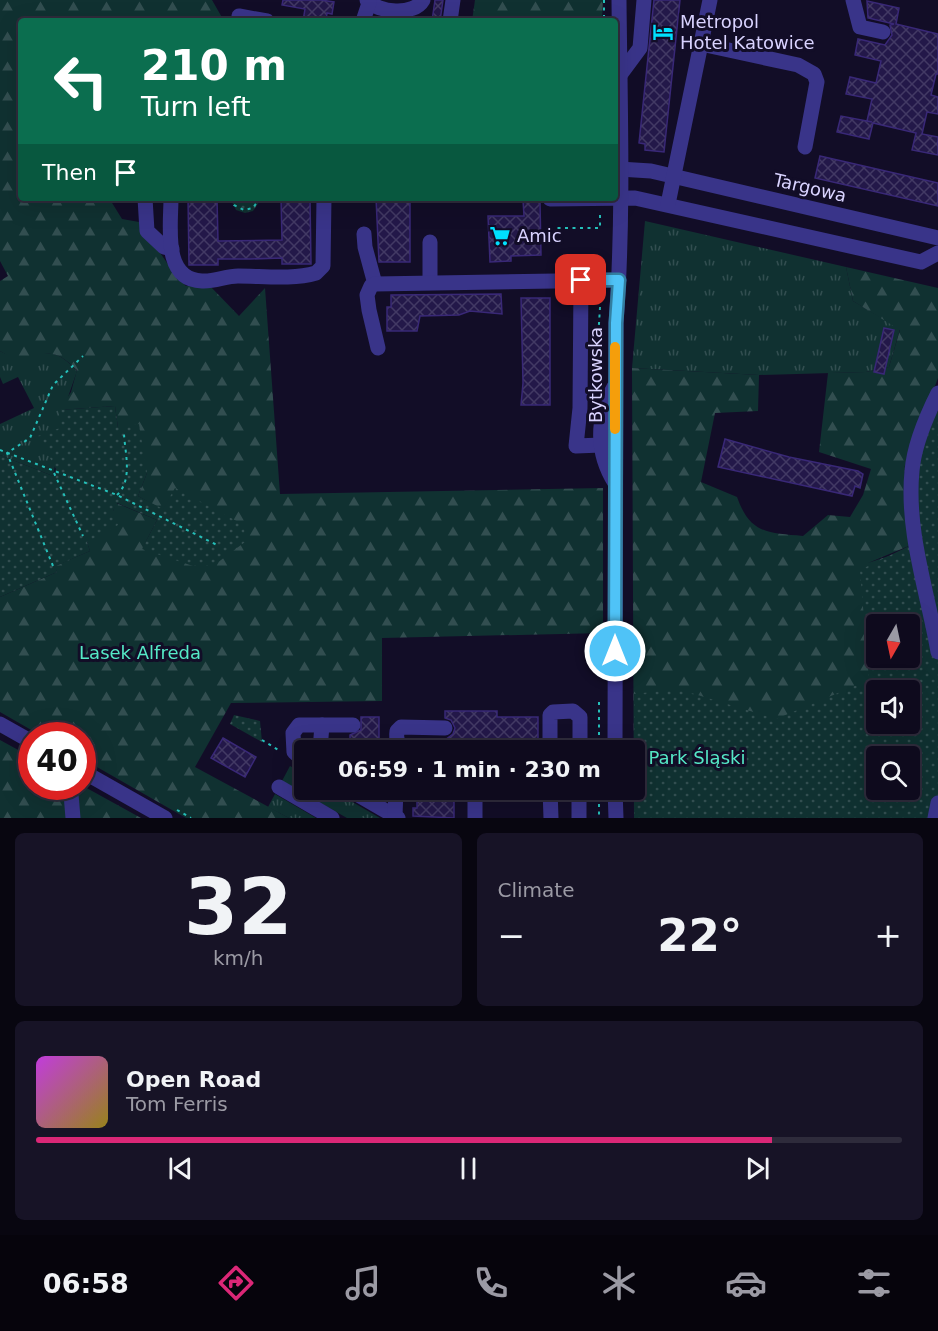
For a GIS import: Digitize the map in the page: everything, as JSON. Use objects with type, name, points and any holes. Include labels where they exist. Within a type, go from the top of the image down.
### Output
[{"type":"street","points":[[364,18],[368,2],[409,11],[417,8],[423,0]]},
{"type":"street","points":[[450,18],[453,0]]},
{"type":"street","name":"Bytkowska","points":[[615,740],[615,384],[620,198],[619,0]]},
{"type":"street","points":[[618,68],[640,48],[644,0]]},
{"type":"street","points":[[668,204],[710,0]]},
{"type":"street","points":[[853,0],[860,27],[883,32]]},
{"type":"street","points":[[239,16],[250,18]]},
{"type":"street","points":[[701,44],[798,66],[814,74],[817,82],[805,147]]},
{"type":"street","name":"Targowa","points":[[619,169],[635,168],[674,176],[938,238]]},
{"type":"street","points":[[620,198],[668,204],[921,262],[938,254]]},
{"type":"street","points":[[145,201],[147,231],[164,247],[172,249]]},
{"type":"street","points":[[171,201],[172,260],[183,276],[190,280],[212,281],[231,276],[316,273],[323,266],[324,201]]},
{"type":"street","points":[[364,234],[365,247],[375,284]]},
{"type":"street","points":[[430,242],[430,282]]},
{"type":"street","points":[[581,280],[580,408],[576,446],[601,445]]},
{"type":"street","points":[[378,348],[367,295],[371,286],[375,284],[619,280]]},
{"type":"street","points":[[615,384],[603,410],[601,445],[604,464],[615,483]]},
{"type":"street","points":[[938,393],[917,446],[912,487],[920,564],[938,652]]},
{"type":"street","points":[[550,740],[550,715],[553,712],[573,711],[579,717],[580,740]]},
{"type":"street","points":[[0,724],[18,734]]},
{"type":"street","points":[[294,752],[293,733],[299,725],[353,725]]},
{"type":"street","points":[[321,740],[322,725]]},
{"type":"street","points":[[399,740],[397,731],[401,727],[445,728]]},
{"type":"street","points":[[96,779],[165,818]]},
{"type":"street","points":[[279,787],[332,818]]},
{"type":"street","points":[[72,800],[73,818]]},
{"type":"street","points":[[367,800],[396,817]]},
{"type":"street","points":[[396,800],[396,817]]},
{"type":"street","points":[[475,800],[475,818]]},
{"type":"street","points":[[550,800],[550,818]]},
{"type":"street","points":[[579,800],[579,818]]},
{"type":"street","points":[[615,800],[616,818]]},
{"type":"street","points":[[935,818],[938,803]]},
{"type":"path","points":[[604,0],[604,18]]},
{"type":"path","points":[[232,201],[234,205],[244,210],[254,208],[258,201]]},
{"type":"path","points":[[550,228],[600,228]]},
{"type":"path","points":[[601,280],[599,343],[602,359]]},
{"type":"path","points":[[591,343],[599,343]]},
{"type":"path","points":[[8,453],[30,438],[53,385],[83,356]]},
{"type":"path","points":[[117,495],[123,489],[126,480],[124,434]]},
{"type":"path","points":[[0,450],[54,473],[117,495],[219,546]]},
{"type":"path","points":[[8,453],[53,566]]},
{"type":"path","points":[[54,473],[83,536]]},
{"type":"path","points":[[599,700],[599,740]]},
{"type":"path","points":[[599,800],[599,818]]},
{"type":"green space","name":"Lasek Alfreda","points":[[0,0],[212,0],[222,18],[18,18],[18,201],[111,201],[122,219],[139,222],[176,276],[186,286],[210,286],[239,316],[265,288],[280,494],[603,488],[603,633],[382,638],[382,701],[231,703],[195,767],[289,818],[186,818],[96,766],[96,722],[18,722],[0,712],[0,597],[57,572],[55,566],[90,551],[87,542],[113,511],[116,503],[157,520],[142,549],[175,489],[163,510],[138,496],[147,473],[118,428],[115,406],[59,410],[71,392],[77,370],[66,360],[56,355],[45,354],[23,359],[0,351],[0,281],[8,276],[0,261]]},
{"type":"green space","points":[[475,0],[603,0],[602,18],[472,18]]},
{"type":"green space","points":[[232,201],[260,201],[253,211],[245,213],[236,210]]},
{"type":"green space","points":[[645,221],[846,267],[853,301],[900,329],[889,367],[866,372],[759,375],[632,368]]},
{"type":"green space","points":[[846,267],[938,288],[938,378],[904,468],[911,545],[868,563],[924,544],[938,818],[634,818],[634,800],[645,800],[645,740],[634,740],[632,368],[759,375],[758,411],[715,413],[701,482],[737,497],[742,509],[754,525],[770,532],[803,536],[828,515],[850,517],[863,495],[871,469],[819,452],[828,373],[866,372],[889,367],[900,330],[853,301]]},
{"type":"green space","points":[[0,351],[13,356],[46,353],[57,355],[77,371],[67,400],[53,476],[0,455],[0,424],[34,408],[18,377],[3,384],[0,377]]},
{"type":"green space","points":[[115,406],[118,428],[139,424],[147,473],[138,496],[163,509],[175,488],[244,525],[245,542],[213,566],[193,566],[142,549],[157,520],[117,503],[113,511],[118,525],[87,542],[90,551],[56,566],[57,572],[0,597],[0,455],[53,476],[56,469],[38,436],[60,428],[59,410]]},
{"type":"green space","name":"Park Śląski","points":[[926,408],[938,412],[938,818],[634,818],[634,800],[645,800],[645,740],[634,740],[634,694],[678,689],[776,719],[866,681],[866,734],[920,734],[920,680],[869,680],[868,668],[920,668],[920,614],[866,614],[866,643],[860,570],[911,545],[904,468]]},
{"type":"green space","points":[[234,715],[260,721],[262,742],[230,724]]},
{"type":"green space","points":[[0,740],[18,750],[18,800],[96,800],[96,793],[141,818],[0,818]]},
{"type":"green space","points":[[290,766],[294,768],[294,788],[282,781]]},
{"type":"green space","points":[[275,794],[316,818],[289,818],[268,807]]},
{"type":"green space","points":[[315,800],[349,800],[380,818],[347,818]]},
{"type":"building","points":[[283,0],[334,2],[332,14],[327,13],[326,18],[304,18],[305,9],[282,5]]},
{"type":"building","points":[[435,0],[443,0],[440,18],[432,18]]},
{"type":"building","points":[[654,0],[680,0],[664,152],[645,150],[645,144],[639,143]]},
{"type":"building","points":[[867,1],[899,8],[896,24],[938,34],[938,74],[936,74],[931,95],[938,97],[938,114],[927,112],[922,134],[938,137],[938,155],[912,150],[916,133],[873,123],[869,139],[837,132],[841,116],[872,122],[867,121],[872,99],[846,94],[850,77],[876,83],[881,61],[855,55],[858,39],[885,45],[892,35],[890,25],[894,24],[868,18]]},
{"type":"building","points":[[820,156],[938,183],[938,206],[815,178]]},
{"type":"building","points":[[188,201],[217,201],[218,241],[282,240],[281,201],[310,201],[311,264],[282,264],[282,258],[218,259],[218,265],[189,265]]},
{"type":"building","points":[[376,201],[410,201],[410,262],[379,262]]},
{"type":"building","points":[[523,201],[540,201],[541,255],[511,256],[511,261],[490,262],[488,216],[524,216]]},
{"type":"building","points":[[501,294],[502,314],[470,311],[459,315],[420,316],[417,331],[387,331],[387,307],[391,307],[391,295]]},
{"type":"building","points":[[521,298],[550,298],[550,405],[521,405],[523,383]]},
{"type":"building","points":[[884,328],[894,330],[884,374],[874,372]]},
{"type":"building","points":[[725,439],[789,457],[858,471],[863,474],[860,488],[855,486],[852,496],[718,467]]},
{"type":"building","points":[[445,711],[497,711],[497,717],[538,717],[538,740],[445,740],[453,734],[455,728],[451,720],[445,718]]},
{"type":"building","points":[[361,717],[379,717],[379,740],[350,740],[350,735],[361,730]]},
{"type":"building","points":[[223,738],[256,757],[245,777],[211,758]]},
{"type":"building","points":[[454,800],[454,818],[413,816],[413,808],[417,808],[417,801]]},
{"type":"slow traffic","points":[[615,347],[615,429]]},
{"type":"place","name":"Metropol Hotel Katowice","points":[[663,32]]},
{"type":"place","name":"Amic","points":[[500,236]]},
{"type":"route","points":[[581,280],[619,280],[616,323],[615,651]]}]
